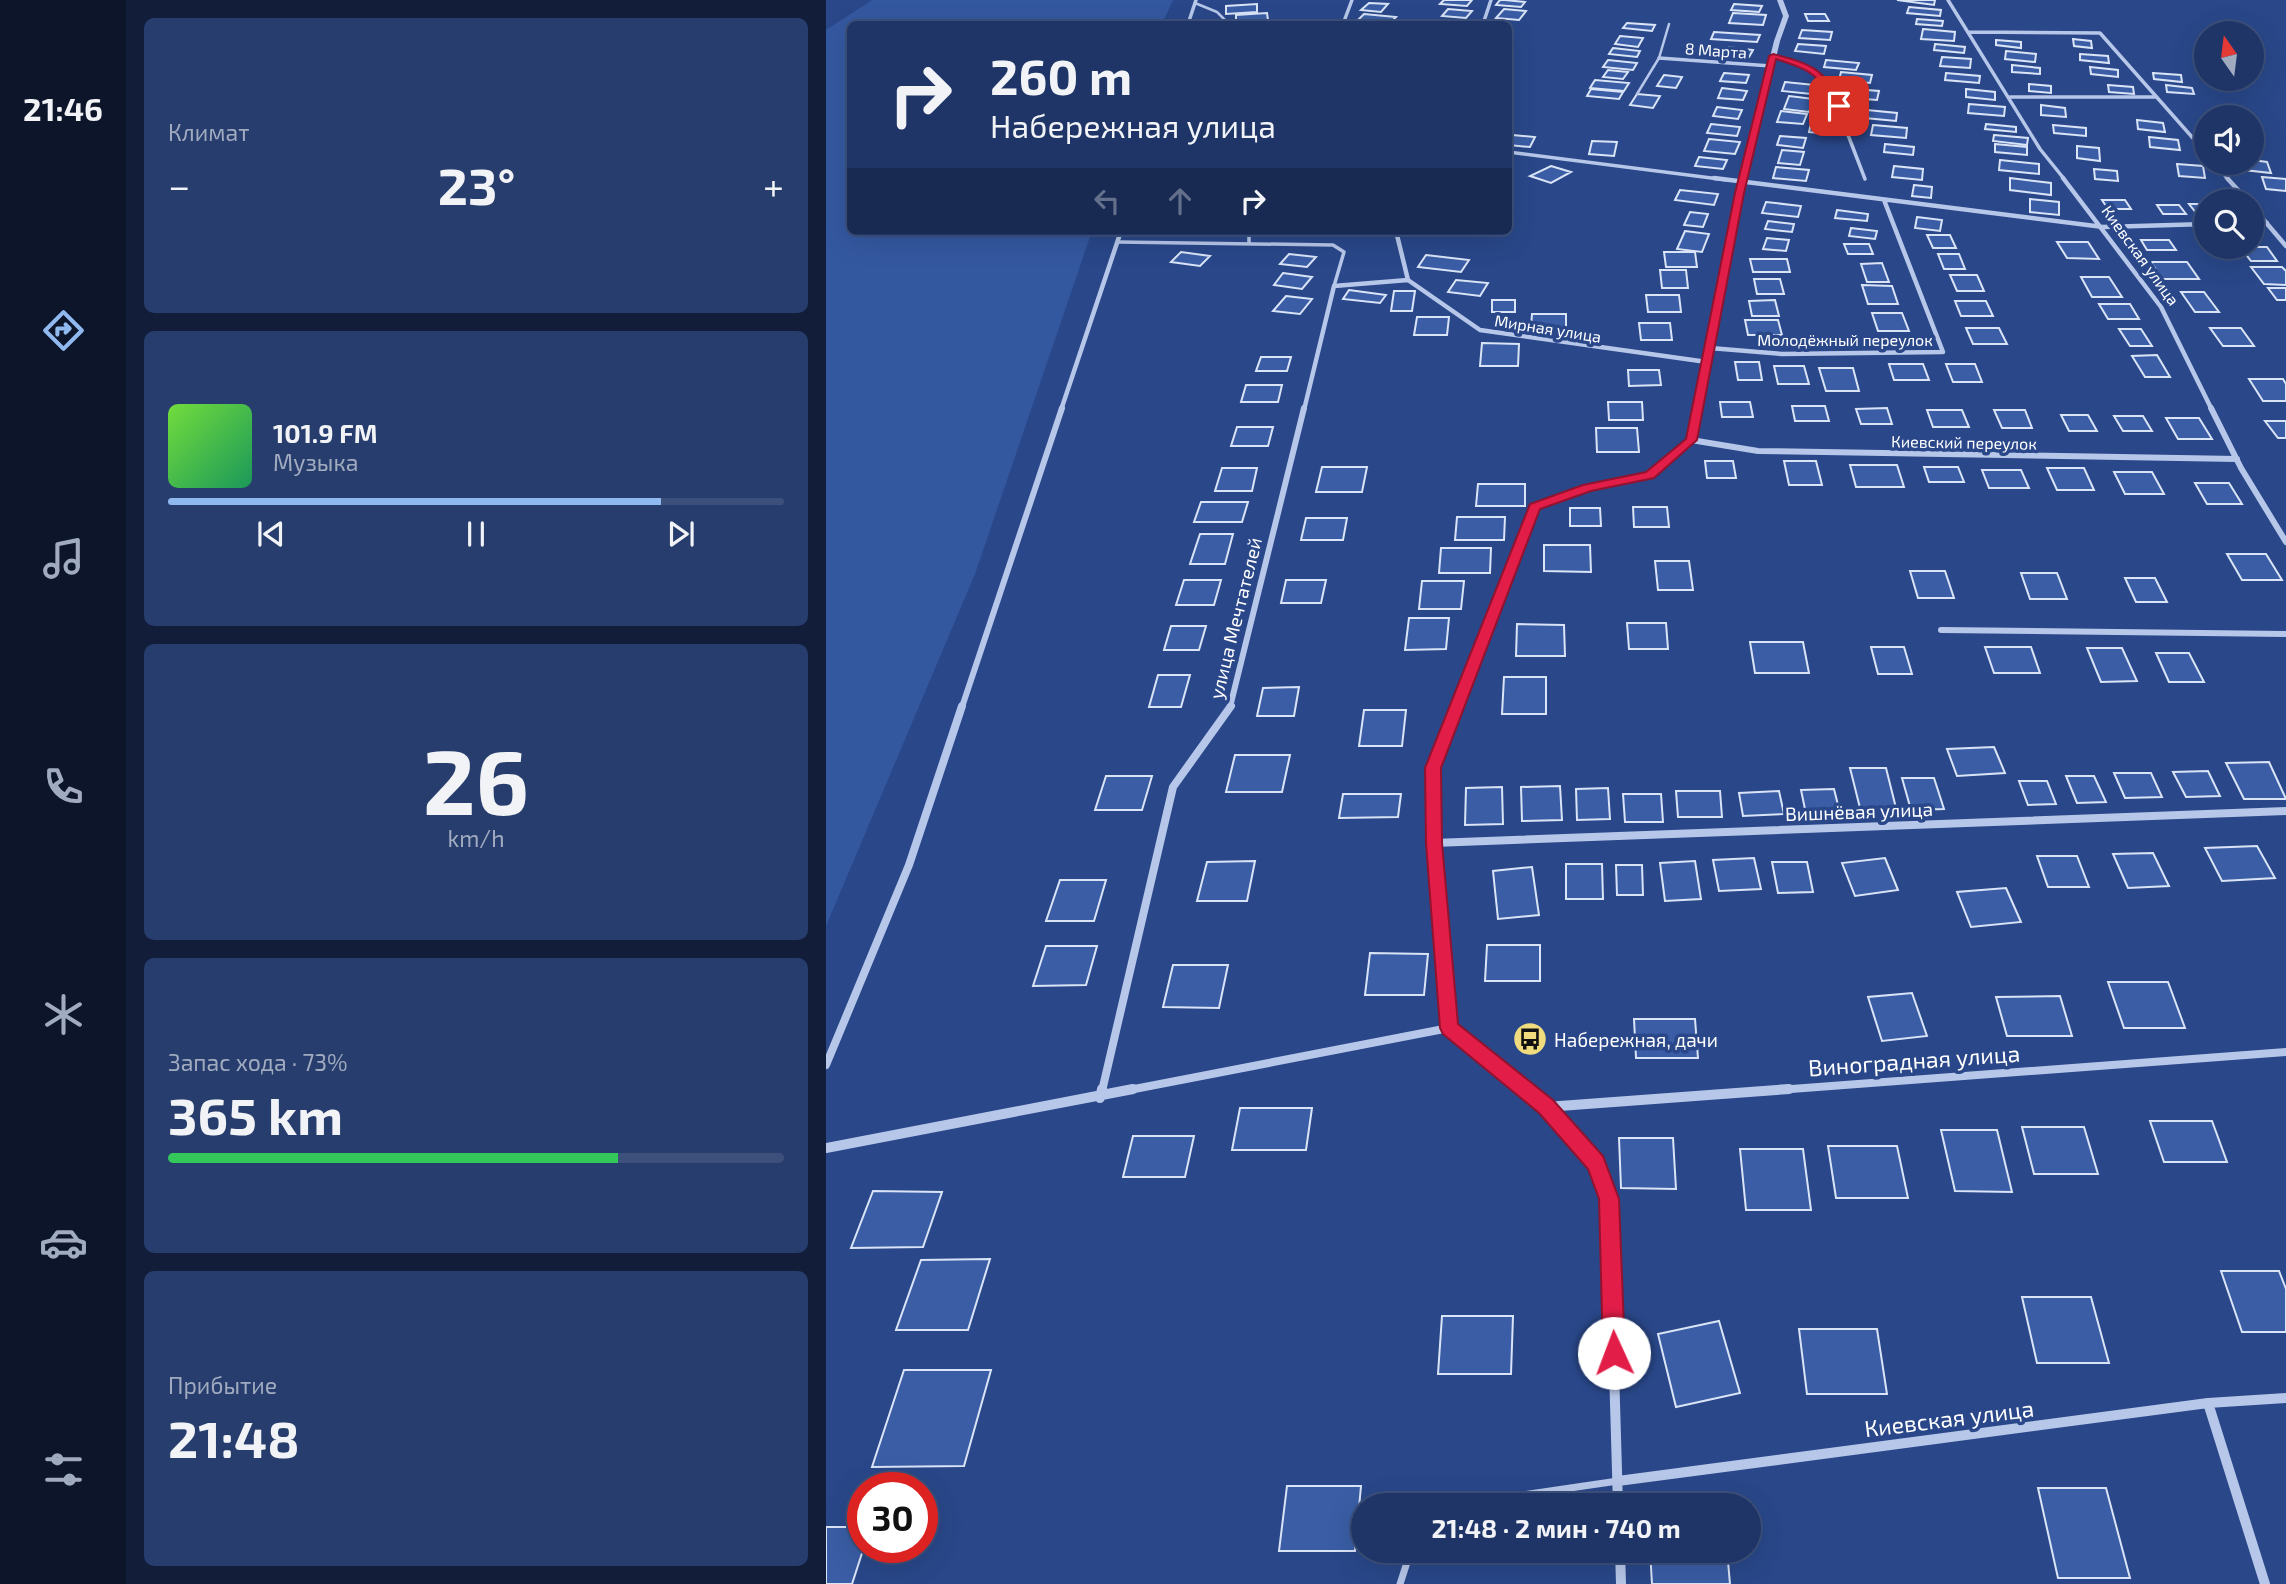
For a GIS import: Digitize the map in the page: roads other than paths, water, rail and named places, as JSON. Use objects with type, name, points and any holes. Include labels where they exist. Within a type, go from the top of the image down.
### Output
[{"type":"street","points":[[1344,21],[1352,0]]},
{"type":"street","points":[[1484,21],[1491,0]]},
{"type":"street","points":[[1618,1493],[1609,1199],[1595,1163],[1546,1107],[1449,1028],[1434,843],[1433,768],[1534,506],[1588,488],[1650,475],[1691,440],[1742,183],[1773,56],[1786,16],[1780,0]]},
{"type":"street","name":"Киевская улица","points":[[1948,0],[2040,149],[2103,227],[2161,307],[2237,459],[2286,542]]},
{"type":"street","points":[[1189,21],[1195,2]]},
{"type":"street","points":[[1968,32],[2100,33],[2194,139]]},
{"type":"street","points":[[1773,56],[1807,67],[1828,83],[1865,179]]},
{"type":"street","name":"8 Марта","points":[[1659,58],[1771,66]]},
{"type":"street","points":[[2010,97],[2157,97]]},
{"type":"street","points":[[1512,153],[2103,227],[2194,224]]},
{"type":"street","points":[[2225,175],[2237,189]]},
{"type":"street","name":"Молодёжный переулок","points":[[1710,348],[1782,354],[1943,352],[1884,200]]},
{"type":"street","points":[[2264,220],[2286,246]]},
{"type":"street","points":[[826,1065],[909,865],[1120,235]]},
{"type":"street","points":[[1334,286],[1408,280],[1397,235]]},
{"type":"street","name":"Мирная улица","points":[[1408,280],[1480,330],[1707,362]]},
{"type":"street","name":"улица Мечтателей","points":[[1100,1098],[1174,787],[1231,706],[1334,286]]},
{"type":"street","name":"Киевский переулок","points":[[1691,440],[1758,451],[2237,459]]},
{"type":"street","points":[[1941,630],[2286,634]]},
{"type":"street","name":"Вишнёвая улица","points":[[1434,843],[2286,811]]},
{"type":"street","points":[[826,1149],[1100,1098],[1449,1028]]},
{"type":"street","name":"Виноградная улица","points":[[1546,1107],[2286,1052]]},
{"type":"street","name":"Киевская улица","points":[[1618,1481],[2208,1403],[2286,1398]]},
{"type":"street","points":[[2208,1403],[2265,1584]]},
{"type":"street","points":[[1620,1563],[1621,1584]]},
{"type":"lane","points":[[1195,2],[1216,12],[1226,21]]},
{"type":"lane","points":[[1637,94],[1659,58],[1669,24]]},
{"type":"lane","points":[[1249,235],[1249,244]]},
{"type":"lane","points":[[1118,242],[1333,245],[1343,252],[1334,286]]},
{"type":"lane","points":[[1536,1493],[1618,1481]]},
{"type":"lane","points":[[1400,1584],[1407,1563]]},
{"type":"place","name":"Набережная, дачи","points":[[1530,1039]]}]
